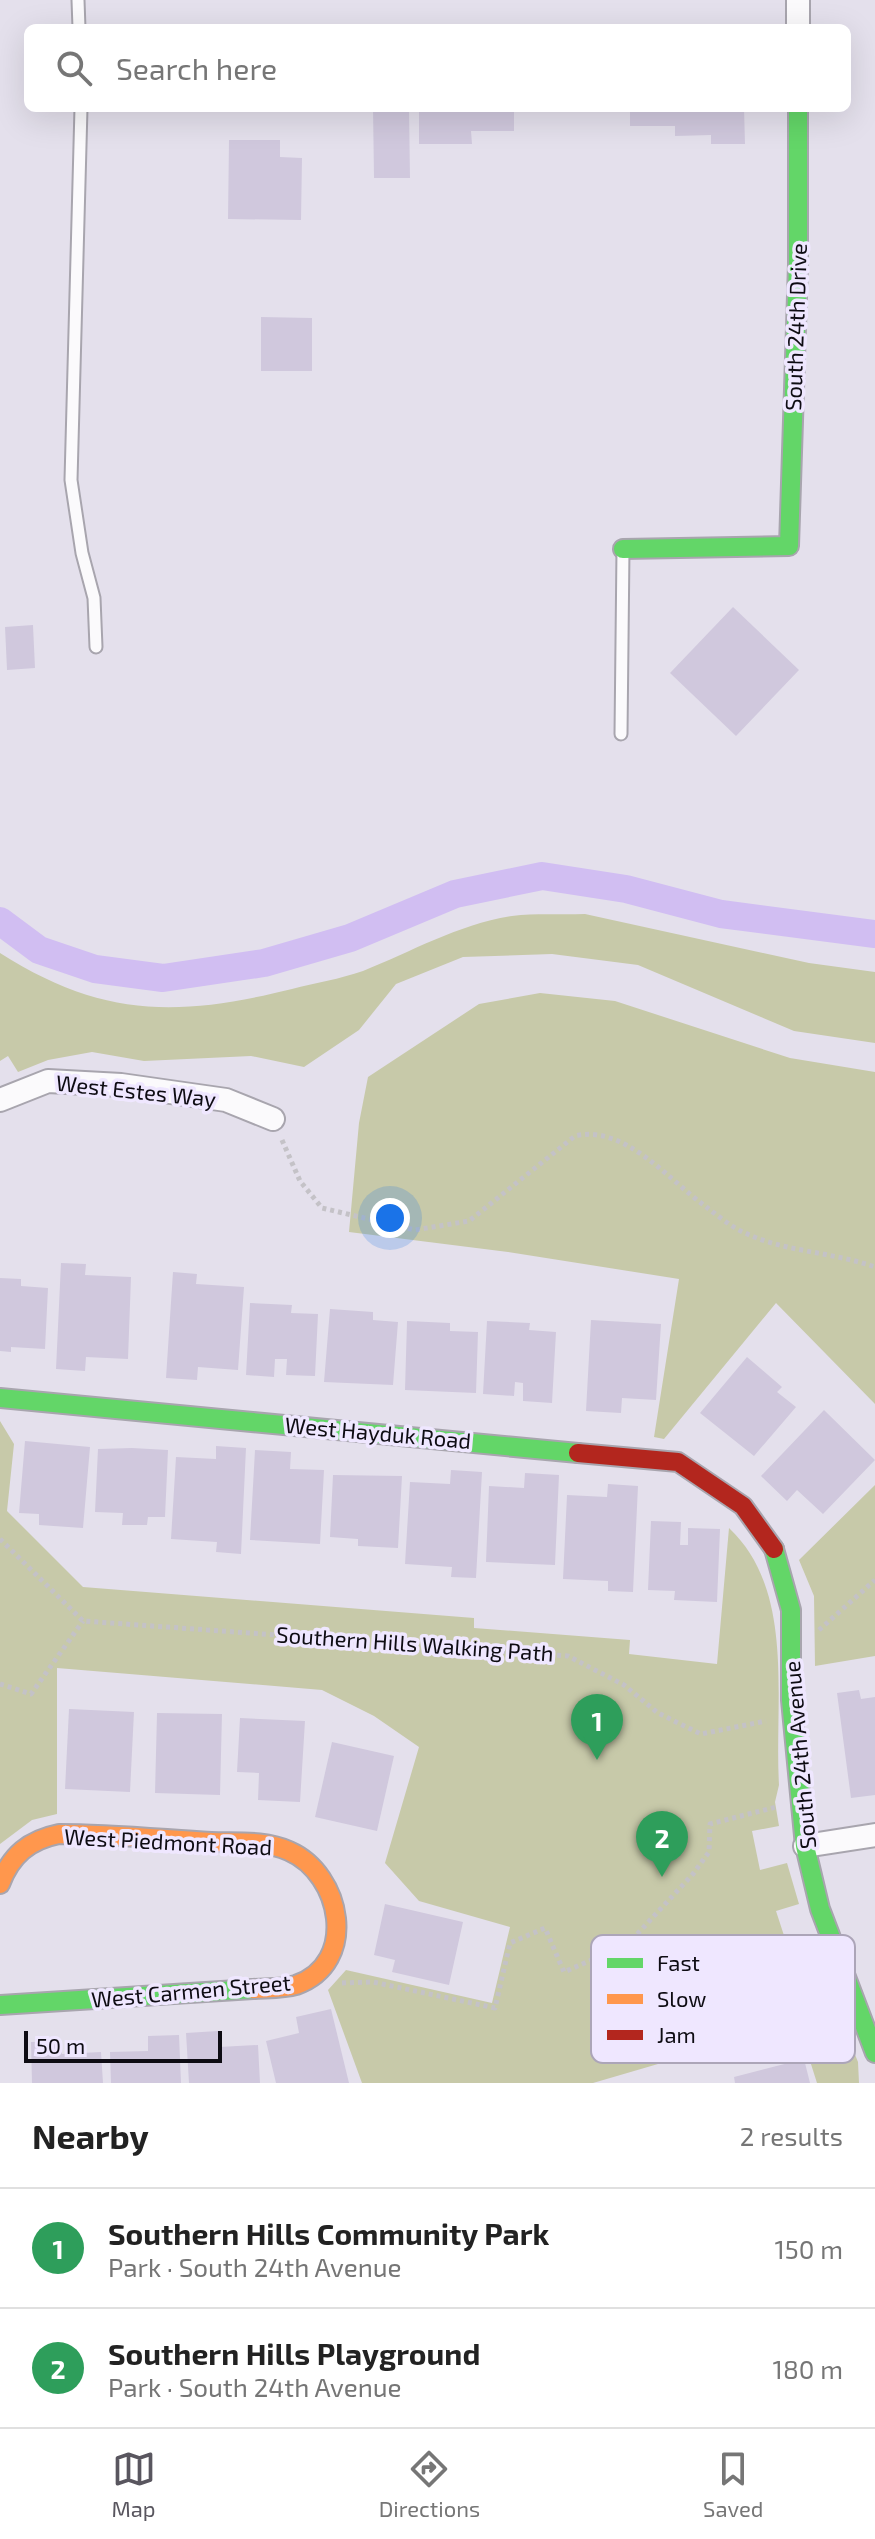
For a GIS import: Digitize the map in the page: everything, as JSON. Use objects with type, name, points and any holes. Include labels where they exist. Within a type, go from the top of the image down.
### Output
[{"type":"street","points":[[798,0],[798,24]]},
{"type":"street","name":"South 24th Drive","points":[[623,549],[789,546],[798,264],[798,112]]},
{"type":"street","name":"West Estes Way","points":[[0,1100],[48,1081],[121,1085],[226,1100],[273,1119]]},
{"type":"street","name":"West Hayduk Road","points":[[0,1398],[665,1460],[678,1462],[743,1506]]},
{"type":"street","name":"South 24th Avenue","points":[[743,1506],[772,1543],[791,1610],[791,1700],[805,1846],[820,1909],[830,1935]]},
{"type":"street","name":"West Piedmont Road","points":[[0,1884],[15,1854],[42,1837],[59,1834],[276,1846],[309,1862],[325,1878],[333,1893],[337,1915]]},
{"type":"street","points":[[805,1846],[875,1835]]},
{"type":"street","name":"West Carmen Street","points":[[0,2005],[294,1986],[322,1968],[330,1956],[337,1915]]},
{"type":"street","name":"South 24th Avenue","points":[[855,2001],[875,2053]]},
{"type":"lane","points":[[78,0],[79,24]]},
{"type":"lane","points":[[81,112],[71,480],[82,553],[94,598],[96,647]]},
{"type":"lane","points":[[621,734],[623,549]]},
{"type":"path","points":[[273,1119],[300,1181],[322,1208],[366,1221],[415,1230],[469,1221],[575,1136],[588,1133],[610,1138],[636,1152],[744,1233],[841,1255],[875,1267]]},
{"type":"path","points":[[0,1539],[83,1621],[31,1694],[0,1684]]},
{"type":"path","points":[[791,1654],[875,1580]]},
{"type":"path","name":"Southern Hills Walking Path","points":[[83,1621],[568,1656],[624,1685],[658,1713],[701,1734],[780,1718]]},
{"type":"path","points":[[636,1935],[693,1874],[709,1852],[710,1824],[801,1800]]},
{"type":"path","points":[[322,1968],[345,1985],[373,1982],[495,2008],[510,1943],[545,1928],[564,1972],[591,1960]]},
{"type":"green space","points":[[585,914],[809,963],[875,972],[875,1043],[794,1031],[638,965],[552,954],[463,957],[396,984],[359,1030],[304,1067],[251,1056],[144,1061],[92,1052],[48,1060],[18,1072],[8,1056],[0,1061],[0,953],[73,990],[142,1006],[176,1007],[251,998],[345,976],[492,920],[521,915]]},
{"type":"green space","points":[[540,993],[615,1001],[790,1058],[875,1072],[875,1404],[776,1303],[664,1439],[654,1437],[679,1279],[508,1252],[349,1232],[359,1123],[368,1077],[479,1004]]},
{"type":"green space","points":[[0,1421],[14,1444],[7,1511],[83,1587],[474,1618],[474,1628],[630,1640],[629,1654],[717,1664],[729,1528],[750,1554],[764,1583],[773,1615],[777,1649],[779,1785],[775,1802],[779,1826],[752,1831],[760,1870],[787,1863],[799,1904],[776,1911],[784,1935],[591,1935],[591,2063],[661,2063],[593,2083],[362,2083],[328,1990],[346,1970],[492,2003],[510,1927],[419,1901],[385,1863],[419,1747],[374,1716],[322,1690],[57,1668],[57,1814],[32,1820],[0,1844]]},
{"type":"green space","points":[[875,1485],[875,1656],[815,1666],[814,1596],[799,1560]]},
{"type":"green space","points":[[855,2055],[859,2083],[817,2083],[811,2063],[855,2063]]},
{"type":"building","points":[[373,112],[409,112],[410,178],[374,178]]},
{"type":"building","points":[[419,112],[514,112],[514,131],[471,131],[472,144],[419,144]]},
{"type":"building","points":[[630,112],[744,112],[745,144],[711,144],[711,135],[675,136],[675,126],[630,126]]},
{"type":"building","points":[[229,140],[280,140],[280,157],[302,158],[301,220],[228,219]]},
{"type":"building","points":[[261,317],[312,318],[312,371],[261,371]]},
{"type":"building","points":[[733,607],[799,670],[736,736],[670,673]]},
{"type":"building","points":[[33,625],[35,668],[7,670],[5,627]]},
{"type":"building","points":[[61,1263],[86,1264],[85,1275],[131,1277],[128,1359],[86,1357],[85,1371],[56,1369]]},
{"type":"building","points":[[173,1272],[197,1274],[196,1284],[244,1287],[238,1370],[198,1367],[197,1380],[166,1378]]},
{"type":"building","points":[[0,1278],[21,1279],[21,1286],[48,1288],[45,1349],[11,1347],[11,1352],[0,1351]]},
{"type":"building","points":[[250,1303],[292,1305],[291,1313],[318,1314],[315,1376],[286,1375],[287,1359],[275,1359],[274,1377],[246,1375]]},
{"type":"building","points":[[330,1309],[373,1312],[373,1320],[398,1322],[393,1385],[324,1382]]},
{"type":"building","points":[[591,1320],[661,1324],[656,1400],[622,1398],[621,1413],[586,1411]]},
{"type":"building","points":[[407,1321],[450,1323],[450,1331],[478,1332],[476,1393],[405,1390]]},
{"type":"building","points":[[487,1321],[530,1323],[529,1330],[556,1332],[552,1403],[523,1401],[523,1383],[515,1382],[514,1396],[483,1394]]},
{"type":"building","points":[[747,1357],[782,1387],[777,1392],[796,1407],[754,1456],[700,1413]]},
{"type":"building","points":[[824,1410],[875,1460],[823,1514],[797,1490],[787,1501],[761,1476]]},
{"type":"building","points":[[25,1441],[90,1447],[83,1528],[39,1525],[39,1514],[19,1513]]},
{"type":"building","points":[[216,1446],[246,1448],[241,1554],[216,1552],[217,1542],[171,1539],[176,1457],[216,1459]]},
{"type":"building","points":[[98,1449],[168,1450],[165,1517],[148,1517],[147,1525],[122,1525],[123,1513],[95,1512]]},
{"type":"building","points":[[255,1450],[291,1452],[290,1469],[324,1470],[320,1544],[250,1540]]},
{"type":"building","points":[[451,1470],[482,1472],[476,1578],[451,1577],[452,1567],[405,1564],[410,1482],[450,1484]]},
{"type":"building","points":[[525,1473],[559,1475],[555,1565],[486,1562],[489,1486],[524,1488]]},
{"type":"building","points":[[333,1475],[402,1476],[398,1548],[358,1546],[358,1539],[330,1537]]},
{"type":"building","points":[[608,1484],[638,1486],[633,1592],[608,1591],[608,1581],[563,1579],[567,1495],[607,1497]]},
{"type":"building","points":[[651,1521],[681,1522],[680,1545],[688,1545],[688,1528],[720,1529],[717,1602],[674,1600],[675,1591],[648,1590]]},
{"type":"building","points":[[859,1690],[861,1699],[875,1697],[875,1795],[851,1798],[837,1693]]},
{"type":"building","points":[[69,1709],[134,1712],[130,1792],[65,1789]]},
{"type":"building","points":[[157,1713],[222,1714],[220,1795],[155,1793]]},
{"type":"building","points":[[240,1718],[305,1721],[300,1802],[258,1800],[259,1773],[237,1772]]},
{"type":"building","points":[[332,1742],[394,1756],[377,1831],[315,1817]]},
{"type":"building","points":[[385,1904],[463,1922],[449,1985],[392,1972],[395,1960],[374,1955]]},
{"type":"building","points":[[331,2009],[349,2083],[276,2083],[266,2041],[299,2033],[296,2017]]},
{"type":"building","points":[[218,2031],[219,2047],[258,2045],[260,2083],[189,2083],[186,2033]]},
{"type":"building","points":[[179,2035],[181,2083],[111,2083],[110,2052],[148,2051],[148,2036]]},
{"type":"building","points":[[61,2041],[62,2054],[101,2052],[103,2083],[32,2083],[31,2042]]},
{"type":"building","points":[[788,2063],[805,2063],[810,2083],[735,2083],[734,2077]]},
{"type":"waterway","points":[[0,921],[39,950],[95,969],[163,978],[264,963],[350,938],[455,894],[542,876],[626,889],[721,914],[875,934]]},
{"type":"traffic: fast","points":[[623,549],[789,546],[798,264],[798,112]]},
{"type":"traffic: fast","points":[[0,1398],[578,1453]]},
{"type":"traffic: fast","points":[[774,1549],[791,1610],[791,1700],[805,1846],[820,1909],[830,1935]]},
{"type":"traffic: fast","points":[[0,2005],[253,1989]]},
{"type":"traffic: fast","points":[[855,2001],[875,2053]]},
{"type":"traffic: slow","points":[[0,1884],[22,1850],[39,1840],[59,1834],[251,1843],[289,1851],[307,1862],[331,1898],[336,1918],[335,1939],[329,1958],[316,1974],[296,1985],[253,1989]]},
{"type":"traffic: jam","points":[[578,1453],[678,1462],[743,1506],[774,1549]]},
{"type":"place","name":"Southern Hills Community Park","points":[[597,1760]]},
{"type":"place","name":"Southern Hills Playground","points":[[662,1877]]}]
